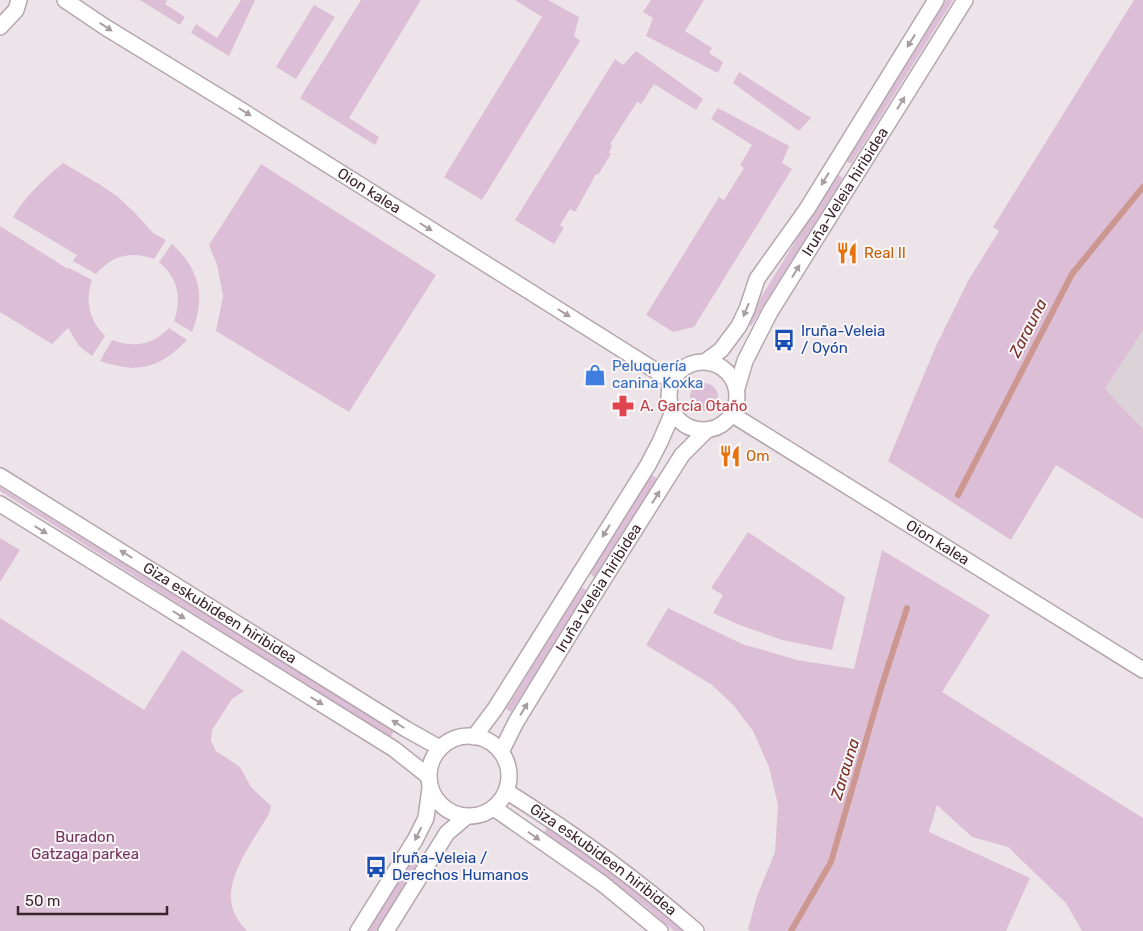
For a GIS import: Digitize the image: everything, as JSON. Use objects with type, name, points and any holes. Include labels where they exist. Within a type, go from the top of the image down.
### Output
[{"type":"street","points":[[0,26],[16,10],[18,0]]},
{"type":"street","name":"Oion kalea","points":[[66,0],[105,28],[244,112],[672,381]]},
{"type":"street","name":"Iruña-Veleia hiribidea","points":[[706,361],[721,350],[739,326],[757,279],[807,209],[936,0]]},
{"type":"street","name":"Iruña-Veleia hiribidea","points":[[737,388],[745,361],[770,312],[858,175],[965,0]]},
{"type":"street","points":[[706,361],[720,365],[731,375],[737,388],[738,398],[737,407],[733,415],[721,426],[706,431],[693,429],[681,423],[673,412],[668,397],[672,381],[680,370],[692,363],[706,361]]},
{"type":"street","name":"Iruña-Veleia hiribidea","points":[[474,736],[495,709],[648,465],[673,412]]},
{"type":"street","name":"Oion kalea","points":[[733,415],[1143,670]]},
{"type":"street","name":"Iruña-Veleia hiribidea","points":[[501,752],[516,722],[682,455],[706,431]]},
{"type":"street","name":"Giza eskubideen hiribidea","points":[[0,476],[406,729],[440,748]]},
{"type":"street","name":"Giza eskubideen hiribidea","points":[[0,504],[394,749],[429,782]]},
{"type":"street","points":[[358,931],[416,840],[426,818],[430,765],[440,748],[456,739],[474,736],[489,742],[501,752],[507,764],[509,778],[506,791],[494,808],[481,815],[466,817],[451,812],[438,802],[429,782]]},
{"type":"street","name":"Giza eskubideen hiribidea","points":[[506,791],[543,814],[616,866],[663,902],[696,931]]},
{"type":"street","name":"Giza eskubideen hiribidea","points":[[494,808],[603,884],[660,931]]},
{"type":"street","points":[[386,931],[447,833],[466,817]]},
{"type":"shaded area","points":[[1143,330],[1143,429],[1105,389]]},
{"type":"green space","points":[[140,0],[167,0],[165,4],[185,17],[180,25]]},
{"type":"green space","points":[[241,0],[255,0],[229,56],[191,33],[196,24],[217,38]]},
{"type":"green space","points":[[361,0],[421,0],[349,118],[379,137],[375,145],[300,98]]},
{"type":"green space","points":[[515,0],[548,0],[579,17],[574,36],[580,41],[482,200],[444,177],[542,17]]},
{"type":"green space","points":[[651,0],[704,0],[685,31],[712,48],[709,53],[723,62],[718,73],[646,36],[653,18],[643,12]]},
{"type":"green space","points":[[946,0],[953,0],[851,164],[846,161]]},
{"type":"green space","points":[[1134,0],[1143,0],[1143,330],[1105,389],[1143,429],[1143,519],[1056,465],[1011,540],[888,461],[935,348],[968,281],[999,231],[993,227]]},
{"type":"green space","points":[[314,5],[335,17],[296,79],[276,67]]},
{"type":"green space","points":[[636,51],[703,99],[696,110],[654,84],[641,104],[637,102],[610,144],[612,146],[609,153],[611,154],[598,175],[596,174],[575,212],[570,209],[560,225],[564,228],[554,244],[515,220],[615,59],[623,65]]},
{"type":"green space","points":[[739,72],[811,118],[799,131],[733,83]]},
{"type":"green space","points":[[718,108],[789,146],[782,163],[792,169],[694,327],[673,332],[646,315],[719,197],[724,200],[744,168],[740,165],[752,145],[711,119]]},
{"type":"green space","points":[[63,163],[117,196],[153,233],[166,240],[154,259],[138,255],[123,256],[109,263],[96,274],[73,261],[77,255],[13,217],[29,195]]},
{"type":"green space","points":[[261,164],[436,275],[349,412],[216,331],[223,296],[217,265],[209,245]]},
{"type":"green space","points":[[837,174],[843,178],[751,326],[745,323]]},
{"type":"green space","points":[[0,226],[68,269],[92,280],[89,296],[90,310],[95,324],[105,336],[92,356],[79,346],[68,328],[52,344],[0,312]]},
{"type":"green space","points":[[172,244],[189,264],[198,284],[199,307],[192,332],[174,321],[178,304],[177,289],[170,275],[159,262]]},
{"type":"green space","points":[[169,328],[187,340],[177,350],[157,363],[137,368],[100,361],[112,340],[128,344],[143,343],[163,334]]},
{"type":"green space","points":[[704,383],[714,387],[718,397],[714,407],[704,411],[694,407],[690,397],[694,387]]},
{"type":"green space","points":[[650,474],[658,479],[596,578],[589,573]]},
{"type":"green space","points":[[0,487],[394,731],[390,738],[0,491]]},
{"type":"green space","points":[[748,532],[845,597],[832,650],[782,640],[713,613],[723,595],[711,588]]},
{"type":"green space","points":[[0,538],[20,550],[0,582]]},
{"type":"green space","points":[[882,550],[990,615],[942,692],[1143,818],[1143,931],[1082,931],[1066,903],[1008,847],[972,837],[937,805],[929,832],[1030,878],[1006,931],[750,931],[748,929],[757,896],[775,852],[778,805],[769,767],[753,731],[734,706],[712,685],[646,645],[668,608],[742,644],[797,660],[854,669]]},
{"type":"green space","points":[[581,587],[588,591],[511,712],[506,709]]},
{"type":"green space","name":"Buradon Gatzaga parkea","points":[[0,618],[144,710],[182,650],[244,691],[232,699],[212,730],[211,741],[216,751],[240,767],[251,787],[271,806],[269,814],[241,861],[232,887],[231,900],[234,912],[247,931],[0,931]]},
{"type":"green space","points":[[548,826],[660,910],[684,931],[674,931],[645,906],[544,833]]},
{"type":"green space","points":[[415,854],[422,858],[376,931],[366,931]]},
{"type":"waterway","name":"Zarauna","points":[[958,495],[1072,274],[1143,187]]},
{"type":"waterway","name":"Zarauna","points":[[791,931],[831,862],[882,685],[907,608]]},
{"type":"place","name":"Real II","points":[[847,253]]},
{"type":"place","name":"Iruña-Veleia / Oyón","points":[[784,340]]},
{"type":"place","name":"Peluquería canina Koxka","points":[[595,375]]},
{"type":"place","name":"A. García Otaño","points":[[623,406]]},
{"type":"place","name":"Om","points":[[730,456]]},
{"type":"place","name":"Iruña-Veleia / Derechos Humanos","points":[[376,867]]}]
